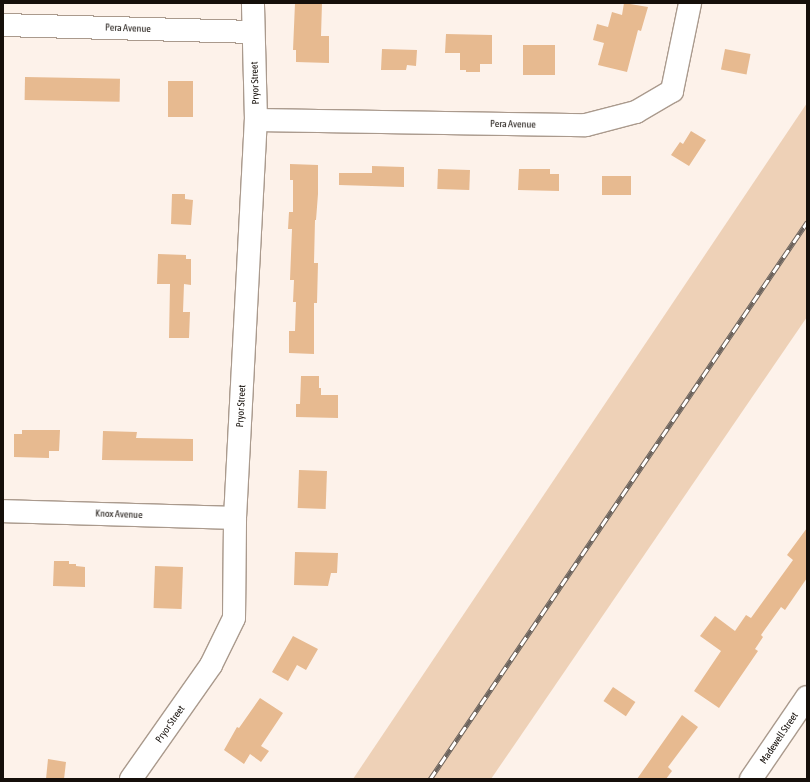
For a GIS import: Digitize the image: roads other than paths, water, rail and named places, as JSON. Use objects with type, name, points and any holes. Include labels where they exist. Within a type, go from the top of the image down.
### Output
[{"type":"street","name":"Pryor Street","points":[[131,779],[211,665],[234,618],[235,518],[256,120],[253,32],[254,3]]},
{"type":"street","name":"Pera Avenue","points":[[256,120],[586,125],[636,112],[672,91],[690,3]]},
{"type":"street","name":"Pera Avenue","points":[[3,25],[253,32]]},
{"type":"street","name":"Knox Avenue","points":[[3,511],[235,518]]},
{"type":"street","name":"Madewell Street","points":[[751,779],[807,698]]},
{"type":"railway","points":[[430,779],[807,222]]}]
